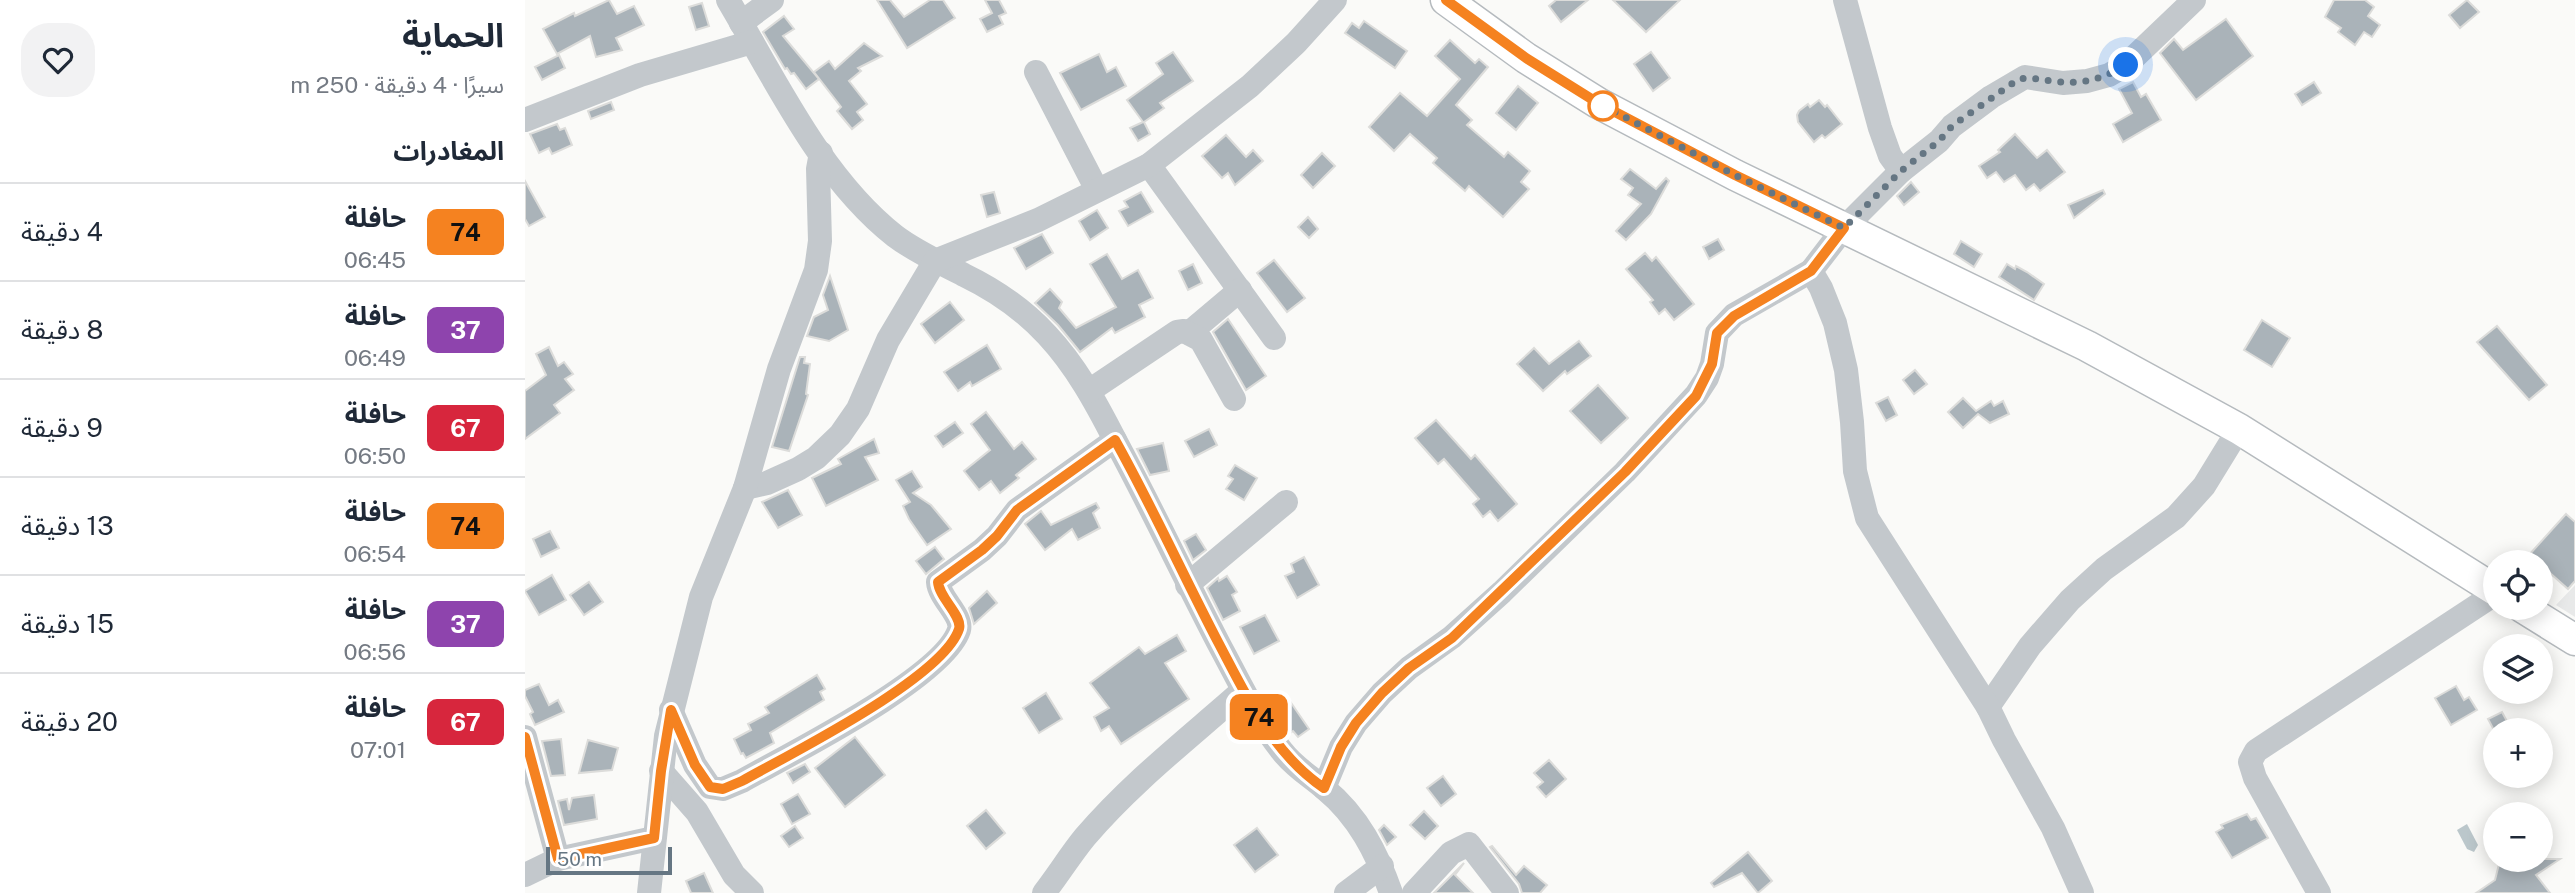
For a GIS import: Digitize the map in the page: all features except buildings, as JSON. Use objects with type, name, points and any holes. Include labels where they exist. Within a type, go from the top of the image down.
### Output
[{"type":"main road","points":[[1446,0],[1526,58],[1598,103],[1735,175],[2087,346],[2239,429],[2483,584]]},
{"type":"main road","points":[[2543,620],[2575,640]]},
{"type":"street","points":[[727,0],[774,82],[821,153],[866,211],[897,238],[967,276],[1025,314],[1049,337],[1089,391],[1148,499],[1187,585],[1243,691],[1282,751],[1304,775],[1324,788],[1362,829],[1382,866],[1391,893]]},
{"type":"street","points":[[525,120],[747,33],[772,0]]},
{"type":"street","points":[[745,488],[767,483],[798,469],[816,458],[840,435],[858,409],[888,340],[935,261],[1038,220],[1149,165],[1250,86],[1296,43],[1335,0]]},
{"type":"street","points":[[1845,0],[1880,128],[1891,156],[1901,171]]},
{"type":"street","points":[[1324,788],[1341,747],[1356,723],[1382,693],[1409,668],[1452,638],[1501,592],[1625,472],[1696,396],[1712,364],[1717,333],[1734,316],[1811,271],[1844,228],[1901,171],[1939,141],[1952,126],[2017,80],[2025,77],[2063,83],[2087,81],[2109,75],[2126,65],[2194,0]]},
{"type":"street","points":[[1036,72],[1097,190]]},
{"type":"street","points":[[649,893],[661,771],[671,710],[701,597],[745,488],[779,369],[816,270],[820,241],[818,169],[821,153]]},
{"type":"street","points":[[1149,165],[1274,338]]},
{"type":"street","points":[[1811,271],[1835,323],[1846,370],[1855,471],[1867,518],[1988,707],[2053,828],[2082,893]]},
{"type":"street","points":[[1189,333],[1240,290]]},
{"type":"street","points":[[1089,391],[1177,332],[1189,333],[1201,340],[1234,400]]},
{"type":"street","points":[[1988,707],[2030,646],[2070,600],[2104,569],[2176,517],[2204,486],[2239,429]]},
{"type":"street","points":[[671,710],[695,765],[710,787],[723,789],[742,781],[885,699],[929,668],[946,651],[959,630],[959,621],[940,593],[938,582],[982,550],[1017,510],[1115,440]]},
{"type":"street","points":[[1187,585],[1286,502]]},
{"type":"street","points":[[2319,893],[2255,778],[2250,762],[2256,751],[2483,600]]},
{"type":"street","points":[[1044,893],[1084,838],[1109,811],[1157,763],[1243,691]]},
{"type":"street","points":[[525,737],[558,859]]},
{"type":"street","points":[[661,771],[697,812],[734,875],[753,893]]},
{"type":"street","points":[[525,875],[558,859],[654,838]]},
{"type":"street","points":[[1414,893],[1451,853],[1469,844],[1507,893]]},
{"type":"street","points":[[1346,893],[1382,866]]},
{"type":"shaded area","points":[[2575,585],[2575,617],[2556,605]]},
{"type":"shaded area","points":[[2467,824],[2478,845],[2474,852],[2467,849],[2457,830]]},
{"type":"bus line","name":"74","points":[[525,737],[558,859],[654,838],[671,710],[695,765],[710,787],[723,789],[730,788],[885,699],[929,668],[946,651],[959,630],[959,621],[940,593],[938,582],[982,550],[1017,510],[1115,440],[1148,499],[1187,585],[1243,691],[1282,751],[1304,775],[1324,788],[1341,747],[1356,723],[1382,693],[1409,668],[1452,638],[1625,472],[1696,396],[1712,364],[1717,333],[1734,316],[1811,271],[1844,228],[1735,175],[1598,103],[1526,58],[1446,0]]},
{"type":"route","points":[[1603,106],[1598,103],[1735,175],[1844,228],[1901,171],[1939,141],[1952,126],[2017,80],[2025,77],[2063,83],[2087,81],[2109,75],[2126,65]]}]
